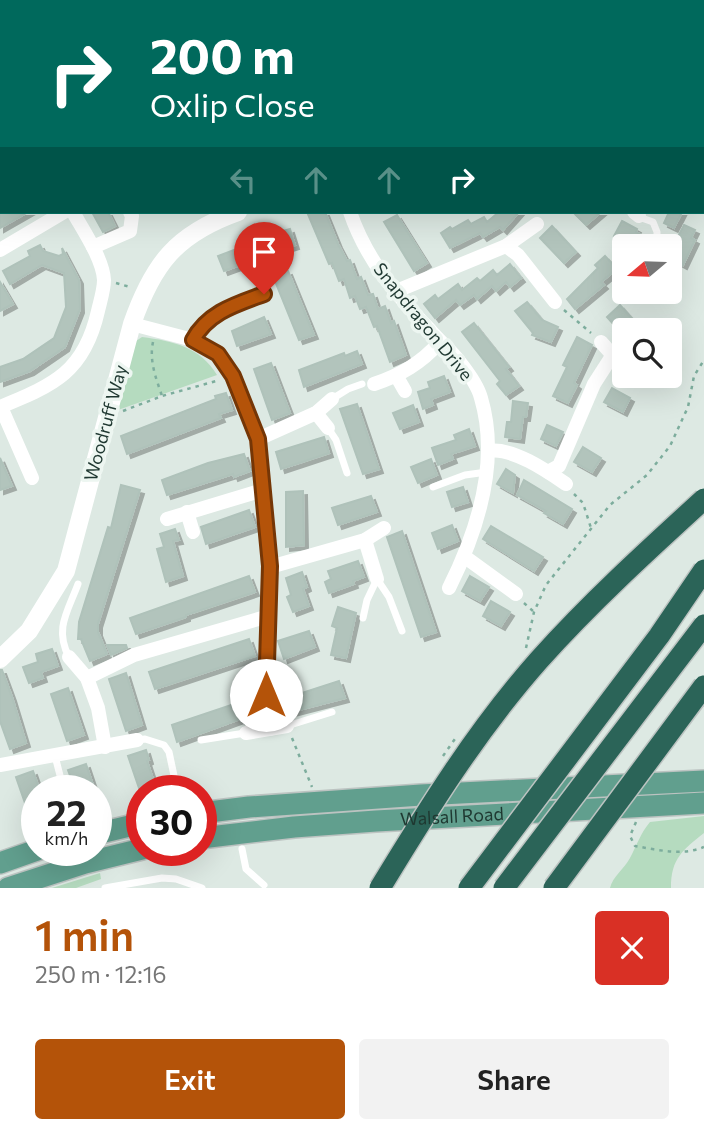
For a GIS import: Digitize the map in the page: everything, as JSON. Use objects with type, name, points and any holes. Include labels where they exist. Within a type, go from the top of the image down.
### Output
[{"type":"highway","points":[[380,888],[448,777],[538,661],[615,581],[704,499]]},
{"type":"highway","points":[[469,888],[659,636],[704,570]]},
{"type":"highway","points":[[504,888],[704,625]]},
{"type":"highway","points":[[554,888],[704,686]]},
{"type":"main road","name":"Walsall Road","points":[[217,811],[421,796],[704,781]]},
{"type":"main road","name":"Walsall Road","points":[[217,839],[241,841],[376,821],[704,803]]},
{"type":"main road","points":[[235,808],[241,841]]},
{"type":"main road","points":[[8,888],[126,853]]},
{"type":"main road","points":[[0,863],[21,856]]},
{"type":"street","points":[[0,250],[61,214]]},
{"type":"street","points":[[32,478],[1,407],[46,388],[67,373],[86,348],[104,279],[93,247],[74,214]]},
{"type":"street","points":[[93,247],[130,230],[131,214]]},
{"type":"street","name":"Snapdragon Drive","points":[[351,214],[369,255],[394,292],[458,360],[481,396],[489,451],[487,472],[476,524],[465,557],[449,588]]},
{"type":"street","name":"Woodruff Way","points":[[0,659],[29,631],[66,571],[132,324],[144,291],[159,264],[209,217]]},
{"type":"street","points":[[394,292],[506,246],[537,224]]},
{"type":"street","points":[[506,246],[518,256],[555,302]]},
{"type":"street","points":[[540,284],[554,275]]},
{"type":"street","points":[[193,340],[200,328],[229,301],[264,294]]},
{"type":"street","points":[[132,324],[193,340],[218,354],[233,376],[258,439],[270,566],[266,672],[270,729]]},
{"type":"street","points":[[368,384],[397,377],[428,356],[440,342]]},
{"type":"street","points":[[548,472],[558,466],[594,384],[612,356],[601,342]]},
{"type":"street","points":[[397,377],[405,391]]},
{"type":"street","points":[[258,439],[316,412],[332,399]]},
{"type":"street","points":[[316,412],[328,428]]},
{"type":"street","points":[[489,451],[505,450],[566,484]]},
{"type":"street","points":[[167,519],[263,489]]},
{"type":"street","points":[[187,512],[193,532]]},
{"type":"street","points":[[270,566],[365,540],[384,528]]},
{"type":"street","points":[[365,540],[377,579]]},
{"type":"street","points":[[465,557],[516,594]]},
{"type":"street","points":[[87,678],[134,655],[269,616]]},
{"type":"street","points":[[69,657],[87,678],[98,708],[105,747]]},
{"type":"street","points":[[246,733],[287,726]]},
{"type":"street","points":[[0,765],[137,740]]},
{"type":"lane","points":[[636,214],[653,222],[657,234]]},
{"type":"lane","points":[[332,399],[338,394],[368,384]]},
{"type":"lane","points":[[328,428],[336,440],[347,473]]},
{"type":"lane","points":[[433,487],[465,475],[487,472]]},
{"type":"lane","points":[[363,618],[377,579],[389,597],[402,631]]},
{"type":"lane","points":[[69,657],[62,644],[62,625],[78,584]]},
{"type":"lane","points":[[287,726],[332,712]]},
{"type":"lane","points":[[201,740],[246,733]]},
{"type":"lane","points":[[137,740],[145,739],[164,745],[169,752],[174,775]]},
{"type":"lane","points":[[55,755],[60,775]]},
{"type":"lane","points":[[241,841],[246,869],[264,885]]},
{"type":"lane","points":[[105,888],[162,878],[176,879],[202,888]]},
{"type":"path","points":[[104,279],[144,291]]},
{"type":"path","points":[[555,302],[601,342]]},
{"type":"path","points":[[156,331],[151,350],[153,370],[162,396]]},
{"type":"path","points":[[521,657],[527,647],[534,612],[546,585],[610,505],[647,475],[670,446],[688,407],[694,376],[704,360]]},
{"type":"path","points":[[107,417],[162,396],[233,376]]},
{"type":"path","points":[[566,484],[583,503],[591,528]]},
{"type":"path","points":[[287,726],[314,793]]},
{"type":"path","points":[[439,762],[449,744],[458,735]]},
{"type":"path","points":[[638,819],[630,836],[635,846],[693,852],[704,846]]},
{"type":"green space","points":[[142,337],[185,347],[210,365],[217,375],[118,410],[136,341]]},
{"type":"green space","points":[[704,816],[704,833],[676,862],[671,888],[610,888],[650,822]]},
{"type":"green space","points":[[100,873],[101,879],[76,888],[52,888]]},
{"type":"building","points":[[0,214],[24,214],[0,228]]},
{"type":"building","points":[[93,214],[109,214],[115,226],[103,232]]},
{"type":"building","points":[[308,214],[326,214],[357,279],[361,277],[368,295],[373,294],[378,309],[385,306],[391,323],[394,321],[406,355],[390,362],[377,326],[374,327],[366,307],[360,309],[355,296],[350,298],[344,279],[339,281],[332,263],[329,264]]},
{"type":"building","points":[[497,214],[517,214],[503,230],[500,227],[483,237],[480,233],[450,248],[441,233],[468,220],[471,224],[484,217],[487,222]]},
{"type":"building","points":[[575,214],[599,214],[586,225]]},
{"type":"building","points":[[668,214],[681,214],[674,228],[664,223]]},
{"type":"building","points":[[397,215],[427,263],[414,271],[384,222]]},
{"type":"building","points":[[622,221],[637,229],[636,232],[640,234],[615,234]]},
{"type":"building","points":[[684,225],[695,230],[691,238],[695,240],[683,265],[682,234],[679,234]]},
{"type":"building","points":[[552,226],[576,252],[564,263],[540,238]]},
{"type":"building","points":[[290,229],[295,245],[224,271],[218,256],[255,242],[254,239]]},
{"type":"building","points":[[40,245],[43,251],[59,256],[63,254],[62,248],[79,280],[80,309],[65,347],[30,371],[0,382],[0,367],[23,359],[54,338],[66,307],[64,273],[42,265],[10,284],[3,271],[30,256],[28,251]]},
{"type":"building","points":[[605,256],[612,264],[612,273],[601,282],[604,285],[575,309],[567,299],[598,268],[595,265]]},
{"type":"building","points":[[510,264],[521,278],[510,287],[506,282],[496,291],[492,286],[477,299],[474,295],[460,305],[456,300],[435,318],[424,304],[435,295],[438,299],[458,284],[462,290],[477,278],[480,281],[493,270],[497,275]]},
{"type":"building","points":[[288,271],[314,335],[299,340],[273,276]]},
{"type":"building","points":[[0,282],[13,304],[0,311]]},
{"type":"building","points":[[527,302],[542,320],[558,327],[551,342],[532,335],[515,311]]},
{"type":"building","points":[[620,305],[632,318],[612,318],[612,323],[607,317]]},
{"type":"building","points":[[264,317],[271,334],[237,346],[232,331]]},
{"type":"building","points":[[474,323],[509,367],[506,369],[519,386],[506,395],[497,384],[500,381],[462,332]]},
{"type":"building","points":[[577,337],[592,345],[574,383],[577,385],[568,403],[553,396],[567,367],[563,365]]},
{"type":"building","points":[[357,351],[362,364],[304,387],[299,370],[344,353],[345,356]]},
{"type":"building","points":[[271,363],[290,413],[272,420],[254,369]]},
{"type":"building","points":[[444,376],[450,392],[431,399],[433,405],[423,409],[418,392],[430,388],[428,382]]},
{"type":"building","points":[[612,388],[630,398],[623,412],[604,402]]},
{"type":"building","points":[[226,393],[232,410],[219,414],[221,418],[127,454],[121,436]]},
{"type":"building","points":[[513,401],[528,403],[520,439],[505,437],[507,422],[511,422]]},
{"type":"building","points":[[357,404],[379,469],[363,474],[340,409]]},
{"type":"building","points":[[413,405],[419,422],[400,429],[393,413]]},
{"type":"building","points":[[547,425],[563,432],[556,446],[541,439]]},
{"type":"building","points":[[469,429],[475,446],[451,454],[453,459],[438,465],[432,448],[456,440],[454,435]]},
{"type":"building","points":[[324,437],[329,453],[281,469],[276,452]]},
{"type":"building","points":[[583,447],[601,458],[592,472],[574,462]]},
{"type":"building","points":[[244,454],[250,471],[167,495],[162,480],[208,463]]},
{"type":"building","points":[[0,458],[12,486],[0,490]]},
{"type":"building","points":[[431,459],[437,475],[418,483],[411,467]]},
{"type":"building","points":[[506,469],[515,475],[513,493],[497,484]]},
{"type":"building","points":[[524,480],[572,509],[563,524],[517,495]]},
{"type":"building","points":[[121,485],[140,490],[98,624],[98,632],[107,654],[90,661],[81,639],[78,639],[79,622],[108,527],[111,528]]},
{"type":"building","points":[[463,487],[468,502],[452,507],[447,492]]},
{"type":"building","points":[[303,491],[304,545],[286,547],[286,492]]},
{"type":"building","points":[[371,496],[377,512],[338,525],[332,508]]},
{"type":"building","points":[[249,510],[255,527],[206,544],[201,527]]},
{"type":"building","points":[[452,525],[458,541],[438,549],[432,533]]},
{"type":"building","points":[[491,526],[543,557],[534,571],[483,539]]},
{"type":"building","points":[[175,529],[179,540],[173,541],[183,576],[166,582],[157,549],[164,547],[160,534]]},
{"type":"building","points":[[402,531],[436,632],[421,637],[387,537]]},
{"type":"building","points":[[358,561],[364,577],[353,581],[354,584],[329,593],[325,582],[331,579],[328,571]]},
{"type":"building","points":[[302,572],[307,587],[303,589],[309,606],[293,612],[287,597],[291,595],[286,578]]},
{"type":"building","points":[[249,576],[255,592],[136,634],[130,618]]},
{"type":"building","points":[[470,576],[489,587],[480,601],[462,591]]},
{"type":"building","points":[[491,601],[510,612],[501,626],[483,616]]},
{"type":"building","points":[[338,607],[356,613],[346,658],[331,655],[337,628],[332,626]]},
{"type":"building","points":[[309,631],[315,647],[284,659],[278,641]]},
{"type":"building","points":[[249,639],[255,656],[155,689],[149,672]]},
{"type":"building","points":[[107,645],[126,645],[127,648],[111,655]]},
{"type":"building","points":[[52,649],[58,666],[41,672],[43,678],[29,683],[23,667],[38,662],[36,654]]},
{"type":"building","points":[[0,670],[12,697],[26,743],[10,749],[0,721]]},
{"type":"building","points":[[126,673],[142,725],[126,731],[109,679]]},
{"type":"building","points":[[339,681],[345,698],[287,713],[281,696],[302,693]]},
{"type":"building","points":[[68,688],[84,735],[67,741],[51,694]]},
{"type":"building","points":[[246,700],[251,717],[177,742],[172,725]]},
{"type":"building","points":[[146,750],[152,775],[135,775],[128,756]]},
{"type":"building","points":[[86,764],[90,775],[70,775],[68,770]]},
{"type":"building","points":[[21,775],[21,791],[16,777]]},
{"type":"route","points":[[264,294],[231,306],[211,318],[200,328],[193,340],[218,354],[233,376],[258,439],[270,566],[266,695]]}]
